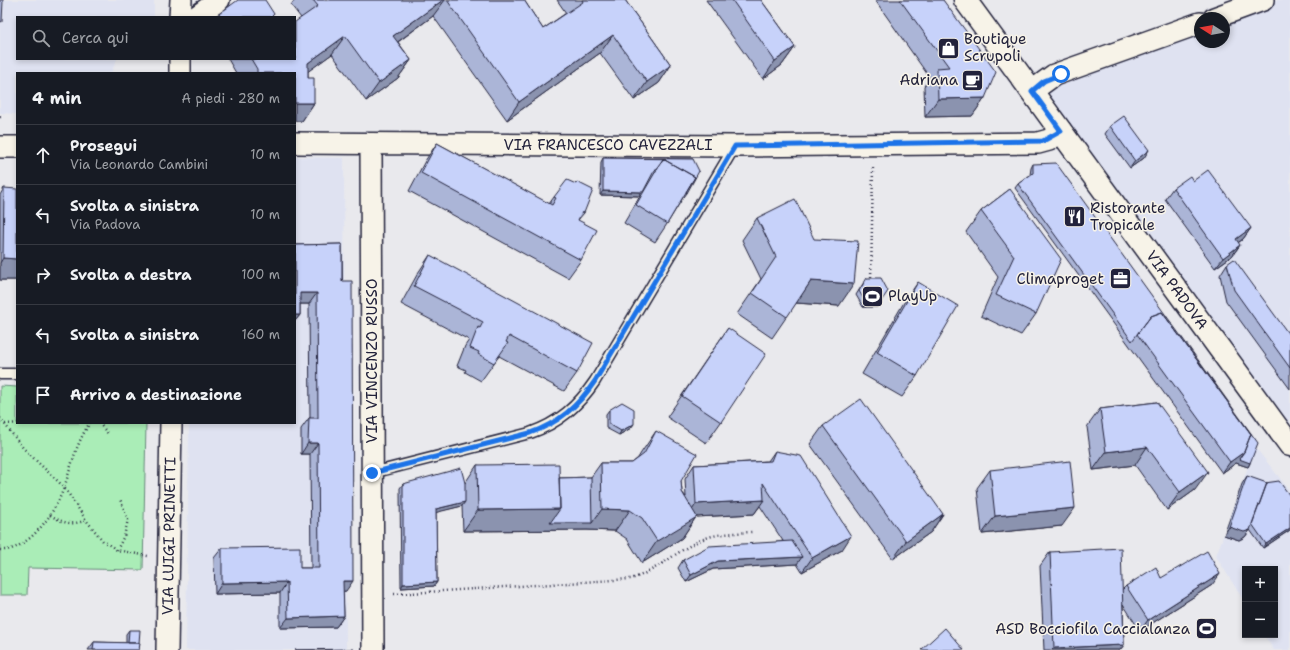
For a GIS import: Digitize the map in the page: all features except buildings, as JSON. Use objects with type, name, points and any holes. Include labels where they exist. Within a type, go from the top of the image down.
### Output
[{"type":"street","points":[[180,16],[181,0]]},
{"type":"street","points":[[197,16],[219,0]]},
{"type":"street","name":"VIA PADOVA","points":[[965,0],[1290,445]]},
{"type":"street","points":[[1230,12],[1263,0]]},
{"type":"street","points":[[1032,91],[1054,76],[1194,25]]},
{"type":"street","points":[[180,60],[180,72]]},
{"type":"street","name":"VIA FRANCESCO CAVEZZALI","points":[[296,144],[735,146],[1038,142],[1049,140],[1061,131]]},
{"type":"street","name":"VIA VINCENZO RUSSO","points":[[371,144],[373,650]]},
{"type":"street","points":[[0,147],[16,147]]},
{"type":"street","name":"VIA LUIGI PRINETTI","points":[[167,650],[171,424]]},
{"type":"lane","points":[[372,473],[530,433],[551,425],[570,411],[595,381],[735,146]]},
{"type":"lane","points":[[0,374],[16,374]]},
{"type":"path","points":[[871,282],[873,159]]},
{"type":"path","points":[[0,418],[23,448],[64,486],[86,520],[103,541],[117,550],[148,556]]},
{"type":"path","points":[[5,424],[16,423]]},
{"type":"path","points":[[0,550],[8,550],[23,544],[40,529],[50,515],[64,486],[81,438],[89,424]]},
{"type":"path","points":[[99,424],[109,434]]},
{"type":"path","points":[[117,550],[124,536],[128,520],[120,499]]},
{"type":"path","points":[[50,515],[64,523],[76,524],[86,520]]},
{"type":"path","points":[[373,595],[620,581],[641,576],[708,537],[752,532]]},
{"type":"shaded area","points":[[0,0],[154,0],[154,16],[16,16],[16,60],[117,60],[111,72],[16,72],[16,114],[0,113]]},
{"type":"shaded area","points":[[1276,0],[1290,0],[1290,442],[1038,92],[1194,30],[1194,48],[1230,48],[1230,17]]},
{"type":"shaded area","points":[[296,157],[344,158],[346,650],[186,650],[189,424],[296,424]]},
{"type":"shaded area","points":[[1255,447],[1290,491],[1290,650],[1274,650],[1266,638],[1278,638],[1278,566],[1242,566],[1242,598],[1216,556]]},
{"type":"green space","points":[[0,386],[16,387],[16,424],[146,424],[143,570],[28,568],[27,595],[0,595]]},
{"type":"place","name":"Boutique Scrupoli","points":[[949,48]]},
{"type":"place","name":"Adriana","points":[[973,80]]},
{"type":"place","name":"Ristorante Tropicale","points":[[1074,217]]},
{"type":"place","name":"Climaproget","points":[[1120,279]]},
{"type":"place","name":"PlayUp","points":[[872,296]]},
{"type":"place","name":"ASD Bocciofila Caccialanza","points":[[1206,629]]},
{"type":"route","points":[[372,473],[530,433],[551,425],[570,411],[588,392],[595,381],[727,157],[735,146],[1038,142],[1049,140],[1061,131],[1032,91],[1044,81],[1061,74]]}]
